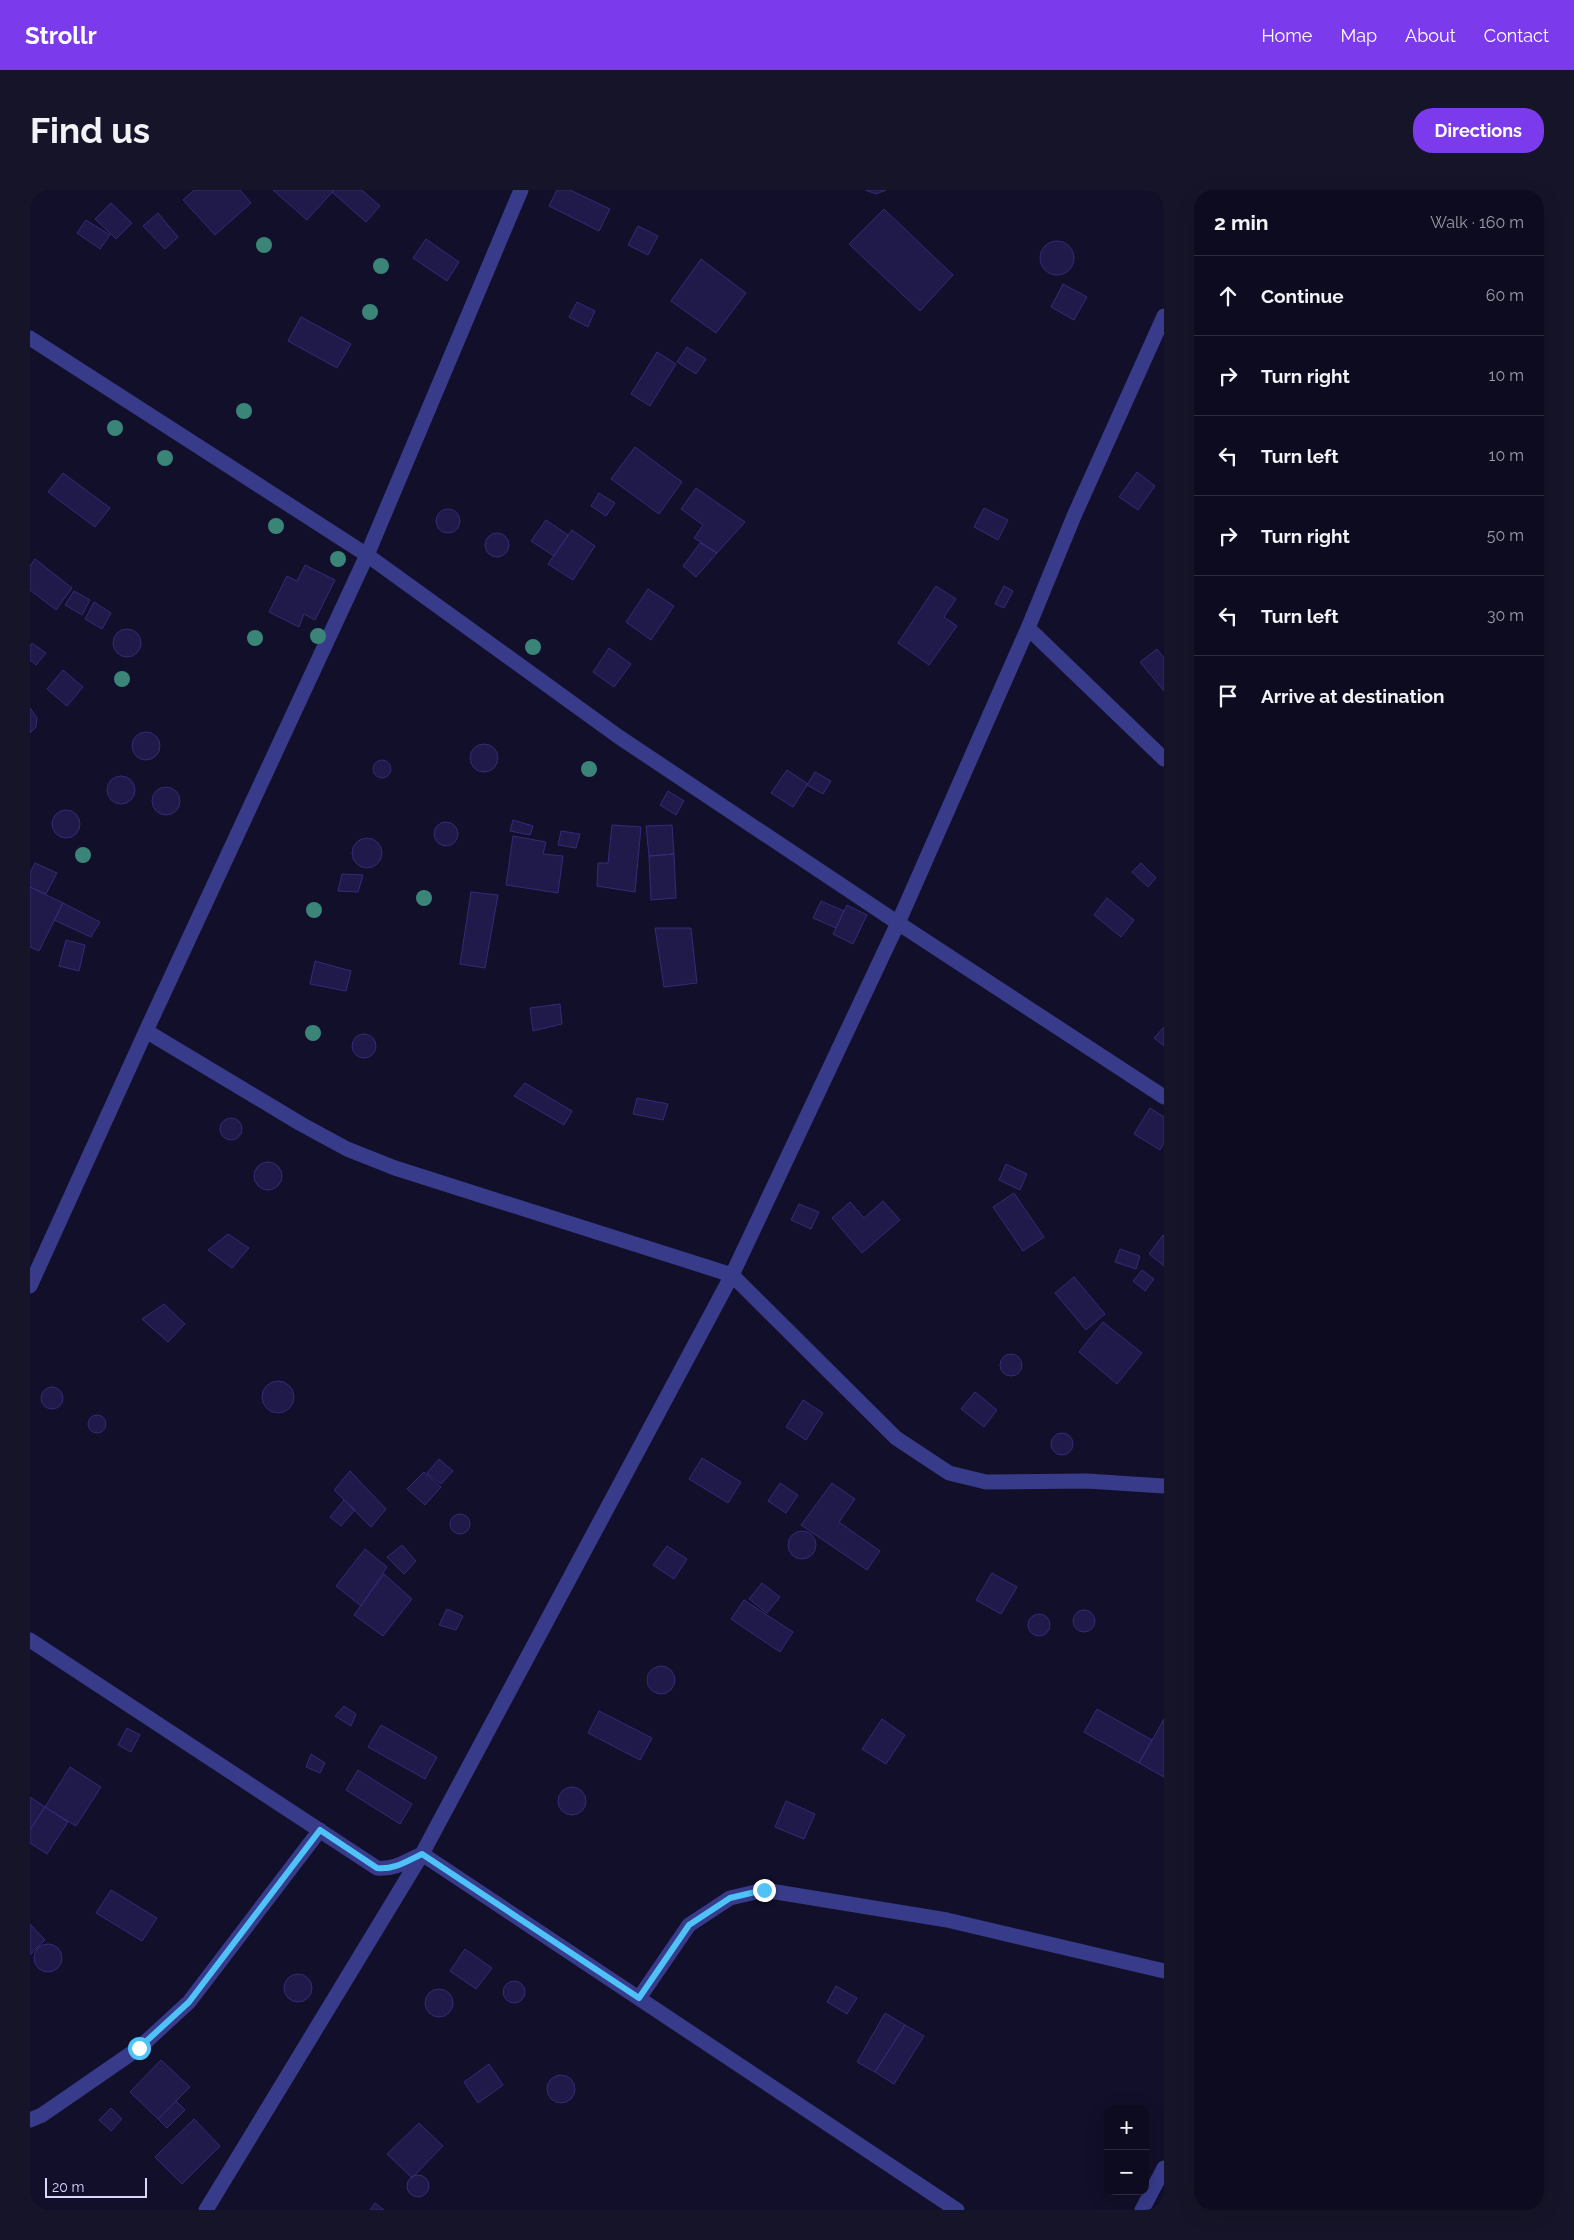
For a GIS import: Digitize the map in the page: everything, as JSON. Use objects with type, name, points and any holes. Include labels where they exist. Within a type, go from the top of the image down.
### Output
[{"type":"street","points":[[30,1286],[35,1266],[368,555],[521,190]]},
{"type":"street","points":[[206,2210],[422,1854],[732,1275],[898,923],[1028,628],[1074,516],[1164,316]]},
{"type":"street","points":[[30,338],[368,555],[619,737],[1164,1097]]},
{"type":"street","points":[[1028,628],[1164,759]]},
{"type":"street","points":[[146,1031],[347,1149],[395,1168],[732,1275],[896,1438],[949,1473],[986,1482],[1087,1481],[1164,1486]]},
{"type":"street","points":[[30,1640],[377,1868],[386,1869],[396,1866],[422,1854]]},
{"type":"street","points":[[30,2120],[42,2115],[139,2048],[189,2002],[320,1830]]},
{"type":"street","points":[[422,1854],[957,2210]]},
{"type":"street","points":[[639,1998],[689,1925],[730,1898],[764,1890],[947,1920],[1164,1971]]},
{"type":"street","points":[[1142,2210],[1164,2168]]},
{"type":"building","points":[[194,190],[240,190],[251,203],[215,235],[183,200]]},
{"type":"building","points":[[273,190],[334,190],[307,220]]},
{"type":"building","points":[[334,190],[362,190],[380,206],[366,222],[332,192]]},
{"type":"building","points":[[557,190],[570,190],[610,209],[599,231],[549,206]]},
{"type":"building","points":[[865,190],[886,190],[876,194]]},
{"type":"building","points":[[111,203],[132,223],[116,239],[95,219]]},
{"type":"building","points":[[884,209],[953,275],[920,311],[849,244]]},
{"type":"building","points":[[158,213],[178,237],[165,249],[143,226]]},
{"type":"building","points":[[86,220],[110,235],[100,249],[77,233]]},
{"type":"building","points":[[638,226],[658,236],[648,255],[628,245]]},
{"type":"building","points":[[426,239],[459,262],[447,281],[413,258]]},
{"type":"building","points":[[1057,241],[1064,242],[1069,246],[1073,251],[1073,265],[1069,270],[1064,274],[1057,275],[1050,274],[1045,270],[1041,265],[1040,258],[1041,251],[1045,246],[1050,242]]},
{"type":"building","points":[[701,259],[746,293],[716,333],[671,301]]},
{"type":"building","points":[[1063,284],[1087,297],[1074,320],[1051,307]]},
{"type":"building","points":[[577,302],[595,311],[588,327],[569,317]]},
{"type":"building","points":[[301,317],[351,344],[337,368],[288,341]]},
{"type":"building","points":[[687,347],[706,359],[696,374],[677,362]]},
{"type":"building","points":[[657,352],[676,364],[650,406],[631,394]]},
{"type":"building","points":[[635,447],[682,482],[659,514],[611,479]]},
{"type":"building","points":[[1137,472],[1155,486],[1138,510],[1119,497]]},
{"type":"building","points":[[63,473],[110,508],[95,527],[48,492]]},
{"type":"building","points":[[696,488],[745,522],[717,553],[694,538],[703,525],[681,509]]},
{"type":"building","points":[[599,493],[615,503],[606,516],[591,506]]},
{"type":"building","points":[[984,508],[1008,520],[998,540],[974,527]]},
{"type":"building","points":[[448,509],[457,512],[460,521],[457,530],[448,533],[439,530],[436,521],[439,512]]},
{"type":"building","points":[[546,520],[568,535],[554,556],[531,541]]},
{"type":"building","points":[[572,530],[595,546],[573,580],[548,564]]},
{"type":"building","points":[[497,533],[506,536],[509,545],[506,554],[497,557],[488,554],[485,545],[488,536]]},
{"type":"building","points":[[700,543],[717,553],[696,577],[683,566]]},
{"type":"building","points":[[35,559],[72,588],[56,610],[30,590],[30,566]]},
{"type":"building","points":[[305,565],[335,580],[315,620],[304,614],[299,627],[269,612],[287,576],[297,581]]},
{"type":"building","points":[[936,586],[956,599],[944,617],[957,626],[929,665],[898,643]]},
{"type":"building","points":[[1004,586],[1013,591],[1004,608],[995,604]]},
{"type":"building","points":[[648,589],[674,606],[651,640],[626,622]]},
{"type":"building","points":[[74,591],[90,600],[82,615],[65,605]]},
{"type":"building","points":[[94,602],[111,613],[102,629],[85,619]]},
{"type":"building","points":[[127,629],[137,633],[141,643],[137,653],[127,657],[117,653],[113,643],[117,633]]},
{"type":"building","points":[[32,643],[46,653],[36,665],[30,660],[30,646]]},
{"type":"building","points":[[609,648],[631,664],[614,687],[593,672]]},
{"type":"building","points":[[1157,649],[1164,658],[1164,691],[1140,662]]},
{"type":"building","points":[[63,670],[83,687],[67,706],[47,689]]},
{"type":"building","points":[[30,708],[37,718],[36,727],[30,733]]},
{"type":"building","points":[[146,732],[156,736],[160,746],[156,756],[146,760],[136,756],[132,746],[136,736]]},
{"type":"building","points":[[484,744],[494,748],[498,758],[494,768],[484,772],[474,768],[470,758],[474,748]]},
{"type":"building","points":[[378,760],[386,760],[391,765],[389,776],[378,778],[373,773],[373,765]]},
{"type":"building","points":[[787,770],[808,784],[793,807],[771,793]]},
{"type":"building","points":[[815,772],[831,781],[823,794],[807,785]]},
{"type":"building","points":[[121,776],[131,780],[135,790],[131,800],[121,804],[111,800],[107,790],[111,780]]},
{"type":"building","points":[[166,787],[176,791],[180,801],[176,811],[166,815],[156,811],[152,801],[156,791]]},
{"type":"building","points":[[668,791],[684,801],[676,815],[660,805]]},
{"type":"building","points":[[66,810],[76,814],[80,824],[76,834],[66,838],[56,834],[52,824],[56,814]]},
{"type":"building","points":[[513,820],[533,826],[530,835],[510,831]]},
{"type":"building","points":[[446,822],[455,825],[458,834],[455,843],[446,846],[437,843],[434,834],[437,825]]},
{"type":"building","points":[[612,825],[641,827],[635,892],[597,886],[598,863],[608,863]]},
{"type":"building","points":[[672,825],[674,854],[649,856],[646,826]]},
{"type":"building","points":[[561,831],[580,834],[576,848],[558,845]]},
{"type":"building","points":[[513,836],[546,842],[543,854],[563,856],[558,893],[506,885]]},
{"type":"building","points":[[367,838],[378,842],[382,853],[378,864],[367,868],[356,864],[352,853],[356,842]]},
{"type":"building","points":[[674,854],[676,898],[651,900],[649,856]]},
{"type":"building","points":[[35,863],[57,873],[46,894],[30,887],[30,873]]},
{"type":"building","points":[[1141,863],[1156,878],[1148,887],[1132,872]]},
{"type":"building","points":[[342,874],[363,875],[358,892],[338,891]]},
{"type":"building","points":[[30,887],[63,903],[39,951],[30,947]]},
{"type":"building","points":[[471,892],[498,895],[485,968],[460,964]]},
{"type":"building","points":[[1107,898],[1134,920],[1121,937],[1094,915]]},
{"type":"building","points":[[821,901],[844,911],[836,928],[813,918]]},
{"type":"building","points":[[63,903],[100,922],[91,937],[54,920]]},
{"type":"building","points":[[847,905],[867,915],[853,944],[833,934]]},
{"type":"building","points":[[655,928],[691,928],[697,983],[664,987]]},
{"type":"building","points":[[66,940],[85,945],[79,971],[59,966]]},
{"type":"building","points":[[315,961],[351,971],[346,991],[310,984]]},
{"type":"building","points":[[560,1004],[562,1024],[533,1031],[530,1008]]},
{"type":"building","points":[[1164,1027],[1164,1046],[1154,1038]]},
{"type":"building","points":[[364,1034],[373,1037],[376,1046],[373,1055],[364,1058],[355,1055],[352,1046],[355,1037]]},
{"type":"building","points":[[525,1083],[572,1111],[564,1125],[514,1096]]},
{"type":"building","points":[[637,1098],[668,1104],[663,1120],[633,1114]]},
{"type":"building","points":[[1150,1108],[1164,1117],[1164,1143],[1160,1150],[1134,1134]]},
{"type":"building","points":[[231,1118],[239,1121],[242,1129],[239,1137],[231,1140],[223,1137],[220,1129],[223,1121]]},
{"type":"building","points":[[268,1162],[278,1166],[282,1176],[278,1186],[268,1190],[258,1186],[254,1176],[258,1166]]},
{"type":"building","points":[[1006,1164],[1027,1174],[1020,1190],[999,1180]]},
{"type":"building","points":[[1014,1193],[1044,1237],[1023,1251],[993,1207]]},
{"type":"building","points":[[883,1201],[900,1220],[862,1253],[832,1218],[850,1202],[864,1218]]},
{"type":"building","points":[[799,1204],[819,1212],[811,1229],[791,1220]]},
{"type":"building","points":[[228,1234],[249,1248],[232,1268],[208,1250]]},
{"type":"building","points":[[1164,1236],[1164,1266],[1149,1254]]},
{"type":"building","points":[[1120,1249],[1140,1256],[1136,1269],[1115,1262]]},
{"type":"building","points":[[1142,1270],[1154,1279],[1145,1291],[1133,1281]]},
{"type":"building","points":[[1074,1277],[1105,1314],[1086,1330],[1055,1293]]},
{"type":"building","points":[[164,1304],[185,1324],[168,1342],[142,1319]]},
{"type":"building","points":[[1103,1322],[1142,1353],[1117,1384],[1079,1352]]},
{"type":"building","points":[[1011,1354],[1019,1357],[1022,1365],[1019,1373],[1011,1376],[1003,1373],[1000,1365],[1003,1357]]},
{"type":"building","points":[[278,1381],[284,1382],[289,1386],[293,1391],[293,1403],[289,1408],[284,1412],[278,1413],[272,1412],[267,1408],[263,1403],[262,1397],[263,1391],[267,1386],[272,1382]]},
{"type":"building","points":[[48,1387],[56,1387],[63,1394],[63,1402],[56,1409],[48,1409],[41,1402],[41,1394]]},
{"type":"building","points":[[975,1392],[997,1410],[984,1427],[961,1409]]},
{"type":"building","points":[[803,1400],[823,1413],[806,1440],[786,1427]]},
{"type":"building","points":[[97,1415],[103,1418],[106,1424],[103,1430],[97,1433],[91,1430],[88,1424],[91,1418]]},
{"type":"building","points":[[1062,1433],[1070,1436],[1073,1444],[1070,1452],[1062,1455],[1054,1452],[1051,1444],[1054,1436]]},
{"type":"building","points":[[702,1458],[741,1482],[728,1503],[689,1479]]},
{"type":"building","points":[[439,1459],[453,1471],[441,1484],[427,1473]]},
{"type":"building","points":[[350,1471],[386,1509],[371,1527],[334,1490]]},
{"type":"building","points":[[424,1472],[441,1487],[425,1505],[407,1489]]},
{"type":"building","points":[[780,1483],[798,1495],[786,1513],[768,1501]]},
{"type":"building","points":[[832,1483],[855,1499],[839,1522],[880,1551],[867,1570],[801,1525]]},
{"type":"building","points":[[344,1500],[355,1510],[341,1526],[330,1517]]},
{"type":"building","points":[[460,1514],[467,1517],[470,1524],[467,1531],[460,1534],[453,1531],[450,1524],[453,1517]]},
{"type":"building","points":[[802,1531],[812,1535],[816,1545],[812,1555],[802,1559],[792,1555],[788,1545],[792,1535]]},
{"type":"building","points":[[402,1545],[416,1561],[404,1574],[387,1557]]},
{"type":"building","points":[[667,1546],[687,1559],[674,1579],[653,1565]]},
{"type":"building","points":[[365,1549],[387,1567],[361,1606],[336,1586]]},
{"type":"building","points":[[992,1573],[1017,1587],[1001,1614],[976,1600]]},
{"type":"building","points":[[384,1574],[412,1599],[383,1636],[354,1615]]},
{"type":"building","points":[[762,1583],[780,1597],[767,1613],[749,1599]]},
{"type":"building","points":[[744,1600],[793,1632],[780,1652],[731,1619]]},
{"type":"building","points":[[447,1609],[463,1616],[456,1630],[439,1625]]},
{"type":"building","points":[[1084,1610],[1092,1613],[1095,1621],[1092,1629],[1084,1632],[1076,1629],[1073,1621],[1076,1613]]},
{"type":"building","points":[[1039,1614],[1047,1617],[1050,1625],[1047,1633],[1039,1636],[1031,1633],[1028,1625],[1031,1617]]},
{"type":"building","points":[[661,1666],[671,1670],[675,1680],[671,1690],[661,1694],[651,1690],[647,1680],[651,1670]]},
{"type":"building","points":[[344,1706],[356,1714],[351,1726],[335,1716]]},
{"type":"building","points":[[1097,1709],[1152,1740],[1139,1763],[1084,1732]]},
{"type":"building","points":[[599,1711],[652,1738],[640,1760],[588,1733]]},
{"type":"building","points":[[882,1719],[905,1735],[886,1764],[862,1749]]},
{"type":"building","points":[[1164,1719],[1164,1777],[1139,1763]]},
{"type":"building","points":[[381,1725],[437,1757],[425,1779],[368,1747]]},
{"type":"building","points":[[127,1728],[140,1735],[131,1752],[118,1745]]},
{"type":"building","points":[[311,1754],[325,1763],[320,1773],[306,1767]]},
{"type":"building","points":[[70,1767],[101,1787],[76,1826],[45,1807]]},
{"type":"building","points":[[358,1770],[412,1804],[400,1824],[346,1790]]},
{"type":"building","points":[[572,1787],[582,1791],[586,1801],[582,1811],[572,1815],[562,1811],[558,1801],[562,1791]]},
{"type":"building","points":[[30,1797],[45,1807],[30,1830]]},
{"type":"building","points":[[786,1801],[815,1814],[804,1839],[775,1827]]},
{"type":"building","points":[[45,1807],[68,1822],[47,1854],[30,1843],[30,1830]]},
{"type":"building","points":[[111,1890],[157,1918],[142,1941],[96,1913]]},
{"type":"building","points":[[30,1924],[45,1940],[30,1955]]},
{"type":"building","points":[[48,1944],[58,1948],[62,1958],[58,1968],[48,1972],[38,1968],[34,1958],[38,1948]]},
{"type":"building","points":[[465,1949],[492,1968],[476,1989],[450,1971]]},
{"type":"building","points":[[298,1974],[308,1978],[312,1988],[308,1998],[298,2002],[288,1998],[284,1988],[288,1978]]},
{"type":"building","points":[[510,1981],[518,1981],[525,1988],[525,1996],[518,2003],[510,2003],[503,1996],[503,1988]]},
{"type":"building","points":[[836,1986],[857,1998],[847,2014],[827,2002]]},
{"type":"building","points":[[439,1989],[449,1993],[453,2003],[449,2013],[439,2017],[429,2013],[425,2003],[429,1993]]},
{"type":"building","points":[[885,2013],[905,2025],[875,2072],[857,2062]]},
{"type":"building","points":[[905,2025],[924,2036],[894,2084],[875,2072]]},
{"type":"building","points":[[161,2060],[190,2087],[158,2119],[130,2092]]},
{"type":"building","points":[[489,2064],[503,2085],[478,2103],[464,2082]]},
{"type":"building","points":[[561,2075],[571,2079],[575,2089],[571,2099],[561,2103],[551,2099],[547,2089],[551,2079]]},
{"type":"building","points":[[176,2101],[185,2110],[167,2128],[158,2119]]},
{"type":"building","points":[[111,2108],[122,2119],[111,2131],[99,2120]]},
{"type":"building","points":[[194,2119],[220,2146],[182,2184],[155,2157]]},
{"type":"building","points":[[419,2123],[443,2146],[412,2178],[387,2154]]},
{"type":"building","points":[[418,2175],[426,2178],[429,2186],[426,2194],[418,2197],[410,2194],[407,2186],[410,2178]]},
{"type":"building","points":[[375,2203],[384,2210],[370,2210]]},
{"type":"route","points":[[139,2048],[189,2002],[320,1830],[377,1868],[386,1869],[396,1866],[422,1854],[639,1998],[689,1925],[730,1898],[764,1890]]}]
